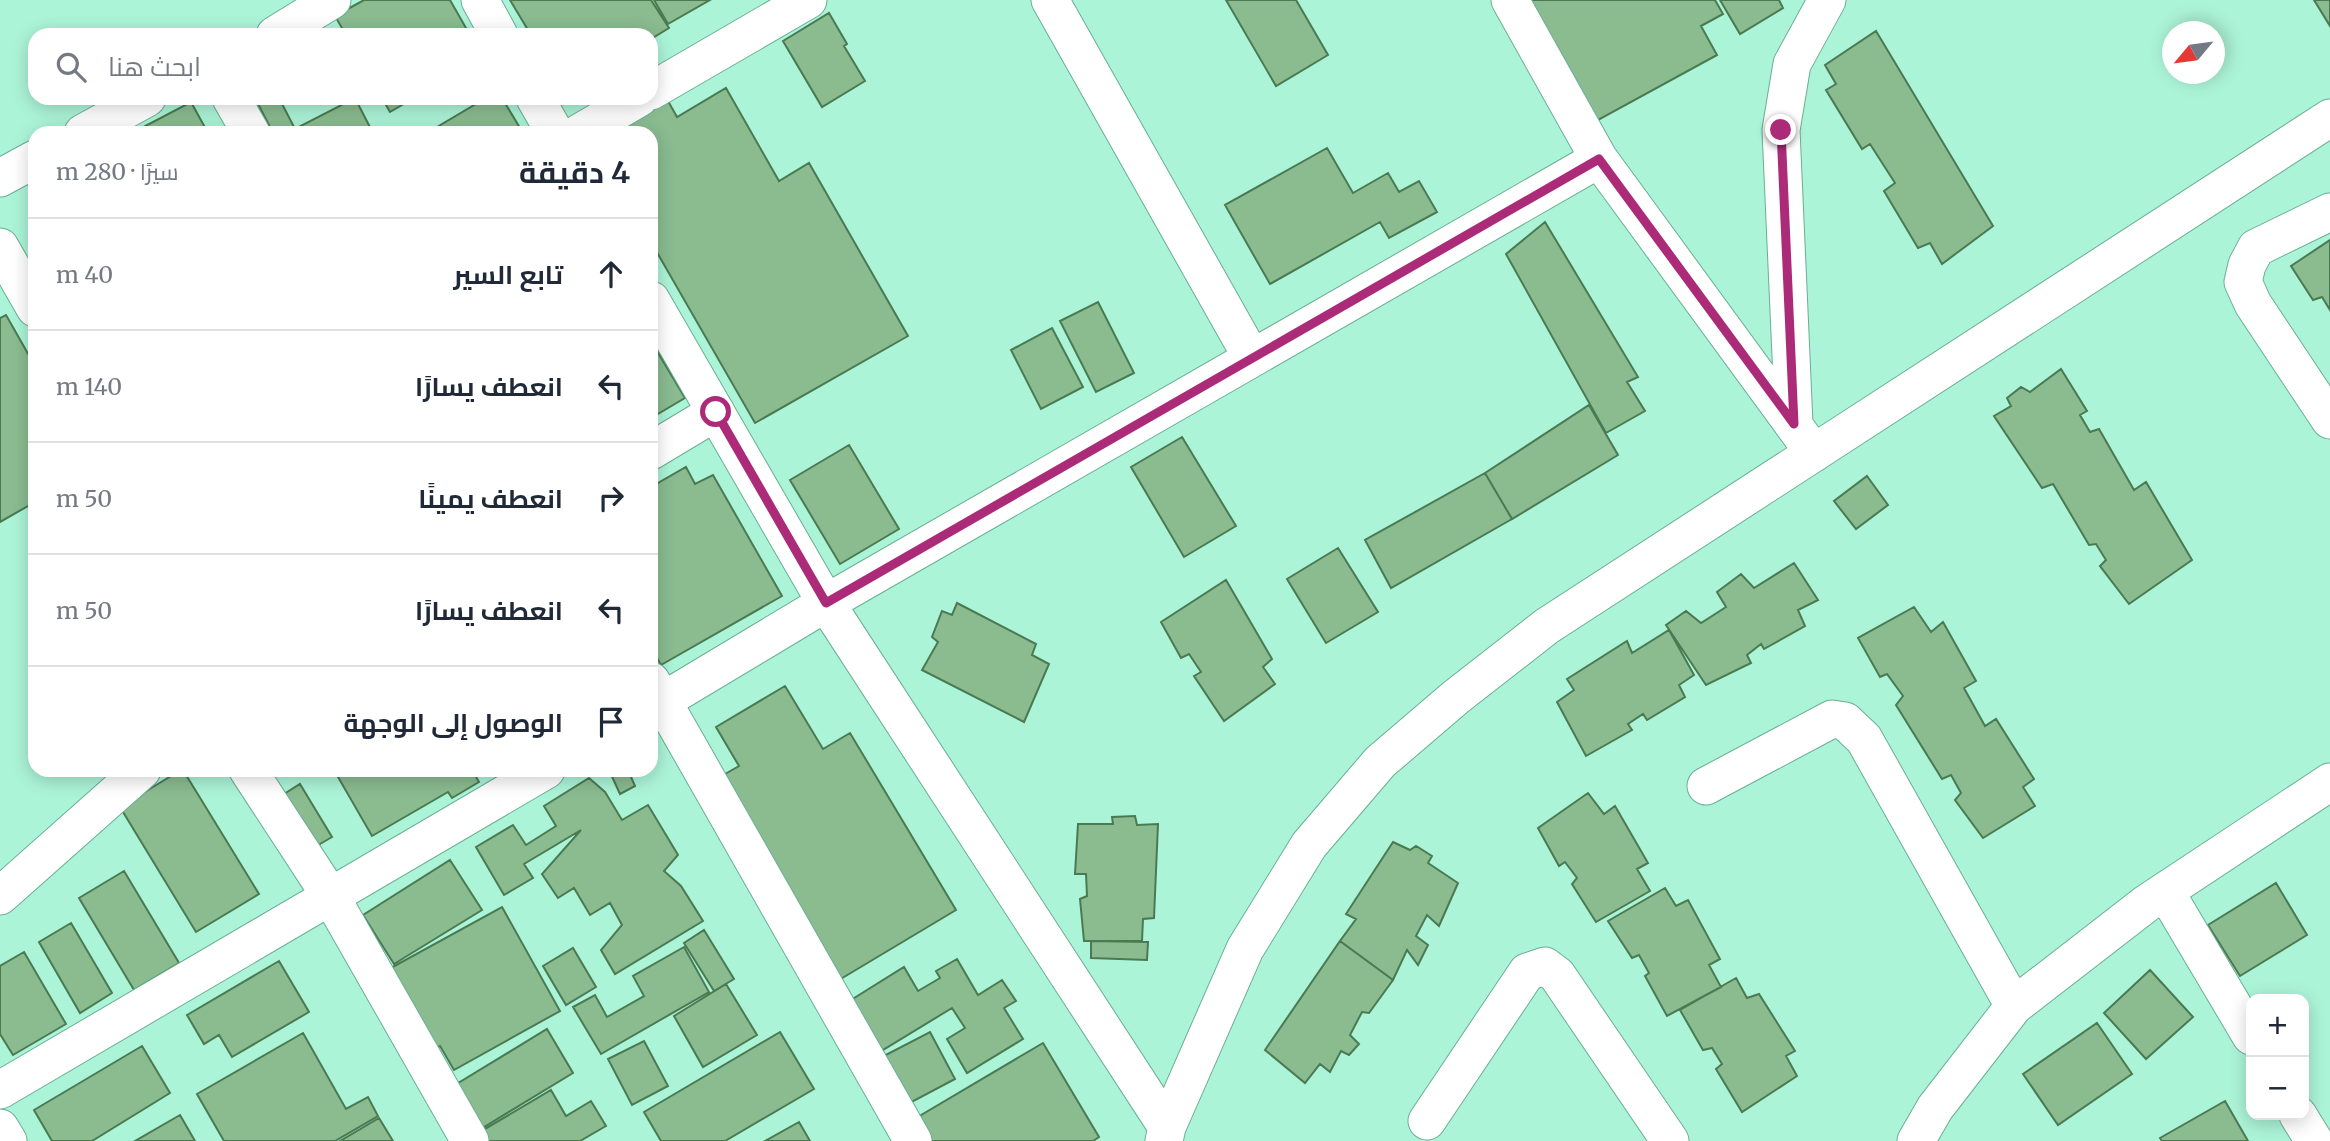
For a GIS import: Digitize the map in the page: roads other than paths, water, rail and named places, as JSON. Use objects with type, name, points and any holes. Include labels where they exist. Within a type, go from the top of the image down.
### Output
[{"type":"street","points":[[286,28],[332,0]]},
{"type":"street","points":[[480,0],[495,28]]},
{"type":"street","points":[[658,87],[808,0]]},
{"type":"street","points":[[1050,0],[1252,358]]},
{"type":"street","points":[[1510,0],[1599,159],[1804,438]]},
{"type":"street","points":[[1804,438],[1781,130],[1792,64],[1827,0]]},
{"type":"street","points":[[96,126],[134,105]]},
{"type":"street","points":[[235,105],[247,126]]},
{"type":"street","points":[[539,105],[551,126]]},
{"type":"street","points":[[591,126],[627,105]]},
{"type":"street","points":[[1166,1134],[1245,949],[1309,845],[1380,762],[1455,697],[1547,626],[1804,438],[2330,118]]},
{"type":"street","points":[[658,695],[826,603],[1599,159]]},
{"type":"street","points":[[0,178],[28,163]]},
{"type":"street","points":[[2330,212],[2256,248],[2246,264],[2243,282],[2253,304],[2330,420]]},
{"type":"street","points":[[0,247],[28,296]]},
{"type":"street","points":[[658,312],[826,603],[1166,1134]]},
{"type":"street","points":[[658,447],[716,412]]},
{"type":"street","points":[[658,702],[913,1141]]},
{"type":"street","points":[[1706,786],[1832,719],[1845,721],[1864,739],[2014,1006]]},
{"type":"street","points":[[0,896],[134,777]]},
{"type":"street","points":[[253,777],[331,897],[470,1141]]},
{"type":"street","points":[[0,1090],[534,777]]},
{"type":"street","points":[[1916,1141],[1934,1108],[2014,1006],[2165,891],[2330,782]]},
{"type":"street","points":[[2165,891],[2246,1028]]},
{"type":"street","points":[[1427,1121],[1527,972],[1545,966],[1557,975],[1671,1141]]},
{"type":"street","points":[[2301,1120],[2314,1141]]},
{"type":"street","points":[[0,1128],[8,1141]]}]
